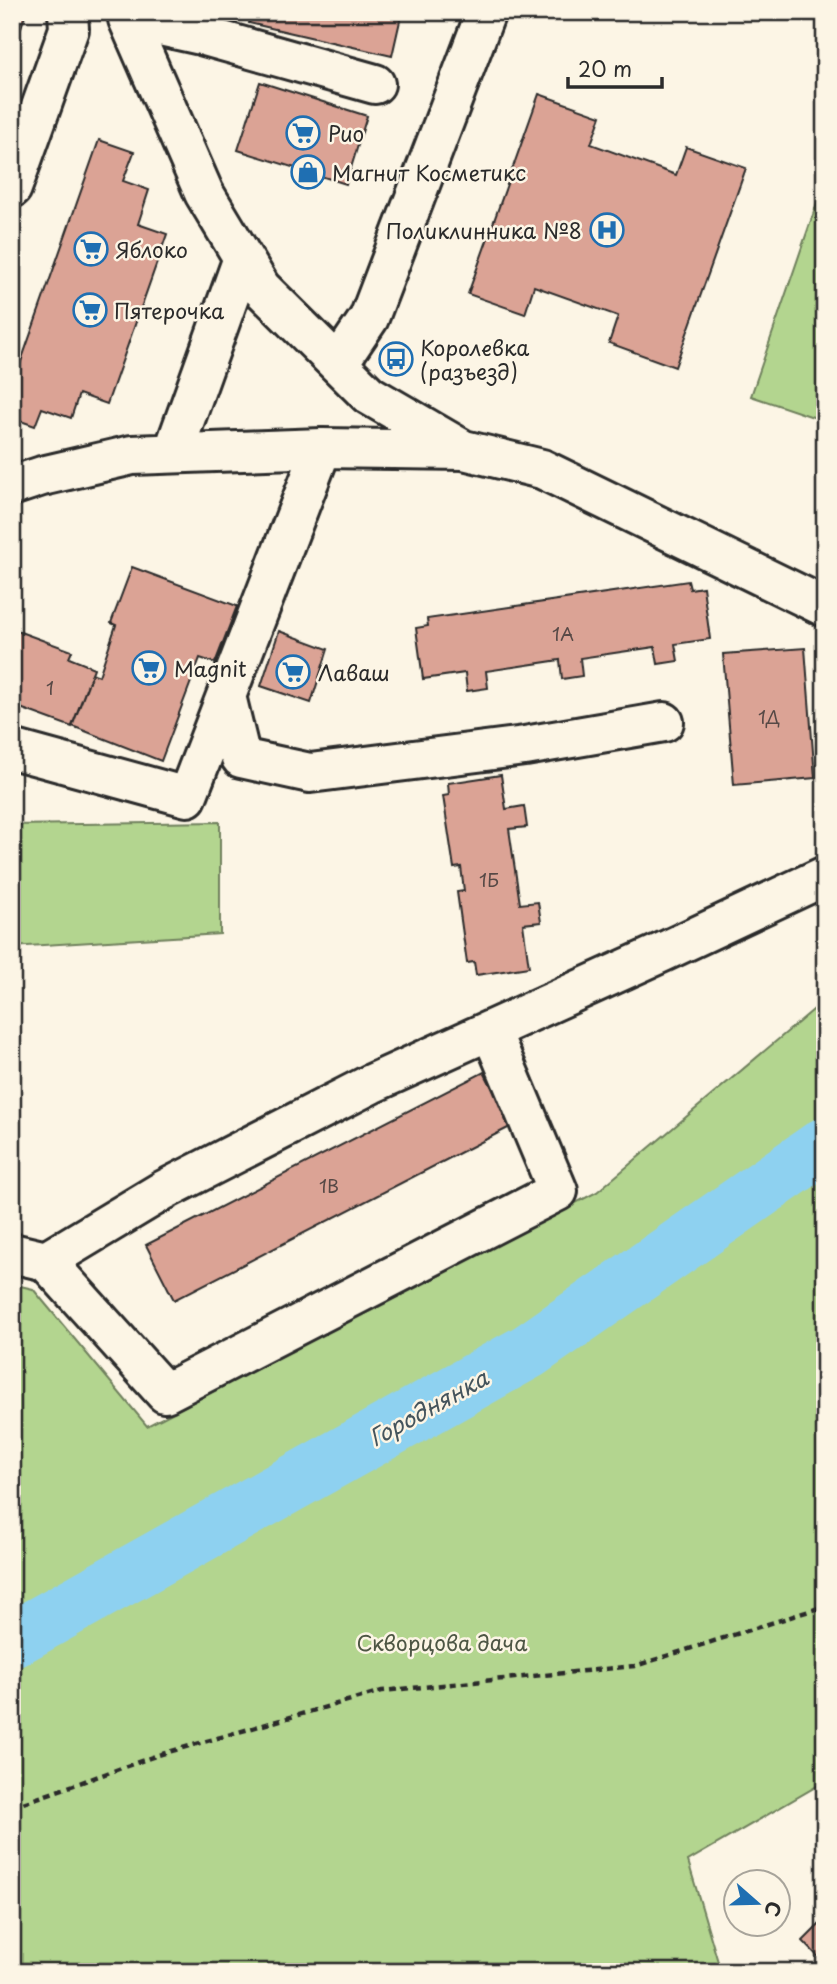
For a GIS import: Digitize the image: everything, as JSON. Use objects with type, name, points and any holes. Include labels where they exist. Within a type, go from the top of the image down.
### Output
[{"type":"street","points":[[12,188],[68,29],[68,12]]},
{"type":"street","points":[[338,365],[369,318],[486,12]]},
{"type":"street","points":[[375,84],[200,24],[127,16],[204,192],[261,288],[369,395],[464,450]]},
{"type":"street","points":[[173,453],[243,258]]},
{"type":"street","points":[[12,749],[187,797],[322,448]]},
{"type":"street","points":[[12,486],[42,476],[132,455],[322,448],[464,450],[542,469],[825,607]]},
{"type":"street","points":[[226,696],[241,758],[310,773],[525,746],[664,722]]},
{"type":"street","points":[[491,1031],[558,1191],[165,1393],[29,1257],[370,1084],[491,1031],[825,876]]},
{"type":"path","points":[[12,1807],[158,1755],[382,1691],[635,1666],[825,1606]]},
{"type":"path","points":[[12,1845],[18,1858],[12,1906]]},
{"type":"green space","points":[[818,200],[825,203],[825,421],[751,396]]},
{"type":"green space","points":[[220,822],[220,934],[12,947],[12,825]]},
{"type":"green space","name":"Скворцова дача","points":[[825,1000],[825,1788],[819,1785],[688,1861],[721,1972],[12,1972],[12,1284],[33,1289],[147,1426],[597,1192]]},
{"type":"building","points":[[12,12],[25,16],[12,53]]},
{"type":"building","points":[[252,12],[402,12],[392,56],[249,23]]},
{"type":"building","name":"Рио","points":[[260,82],[367,116],[346,184],[238,150]]},
{"type":"building","name":"Поликлинника №8","points":[[539,94],[601,116],[591,144],[676,175],[686,147],[746,168],[675,367],[609,343],[618,316],[534,286],[525,314],[468,294]]},
{"type":"building","name":"Пятерочка","points":[[99,140],[134,152],[123,181],[149,190],[138,224],[167,234],[107,404],[79,394],[71,418],[42,408],[35,426],[12,418],[12,387]]},
{"type":"building","name":"Magnit","points":[[132,567],[237,606],[215,663],[200,658],[161,761],[72,726],[92,673],[99,676],[116,625],[111,623]]},
{"type":"building","points":[[688,581],[690,589],[703,587],[710,639],[675,644],[678,661],[658,664],[655,647],[580,658],[582,676],[562,679],[560,660],[486,671],[488,688],[467,691],[465,673],[423,679],[416,628],[428,626],[427,619]]},
{"type":"building","points":[[12,629],[72,651],[69,658],[94,668],[72,727],[12,705]]},
{"type":"building","name":"Лаваш","points":[[279,631],[328,649],[311,703],[261,686]]},
{"type":"building","points":[[805,648],[815,778],[734,785],[723,654]]},
{"type":"building","points":[[501,775],[506,809],[524,806],[527,827],[509,829],[520,904],[538,902],[541,922],[523,924],[529,967],[476,975],[474,962],[467,963],[457,892],[464,891],[461,867],[454,868],[443,796],[449,795],[448,783]]},
{"type":"building","points":[[484,1072],[512,1126],[174,1300],[146,1245]]},
{"type":"building","points":[[825,1919],[825,1964],[803,1941]]},
{"type":"waterway","name":"Городнянка","points":[[12,1640],[529,1351],[825,1145]]},
{"type":"place","name":"Рио","points":[[303,133]]},
{"type":"place","name":"Магнит Косметикс","points":[[308,172]]},
{"type":"place","name":"Поликлинника №8","points":[[607,230]]},
{"type":"place","name":"Яблоко","points":[[91,249]]},
{"type":"place","name":"Пятерочка","points":[[90,310]]},
{"type":"place","name":"Королевка (разъезд)","points":[[396,359]]},
{"type":"place","name":"Magnit","points":[[149,668]]},
{"type":"place","name":"Лаваш","points":[[293,672]]}]
